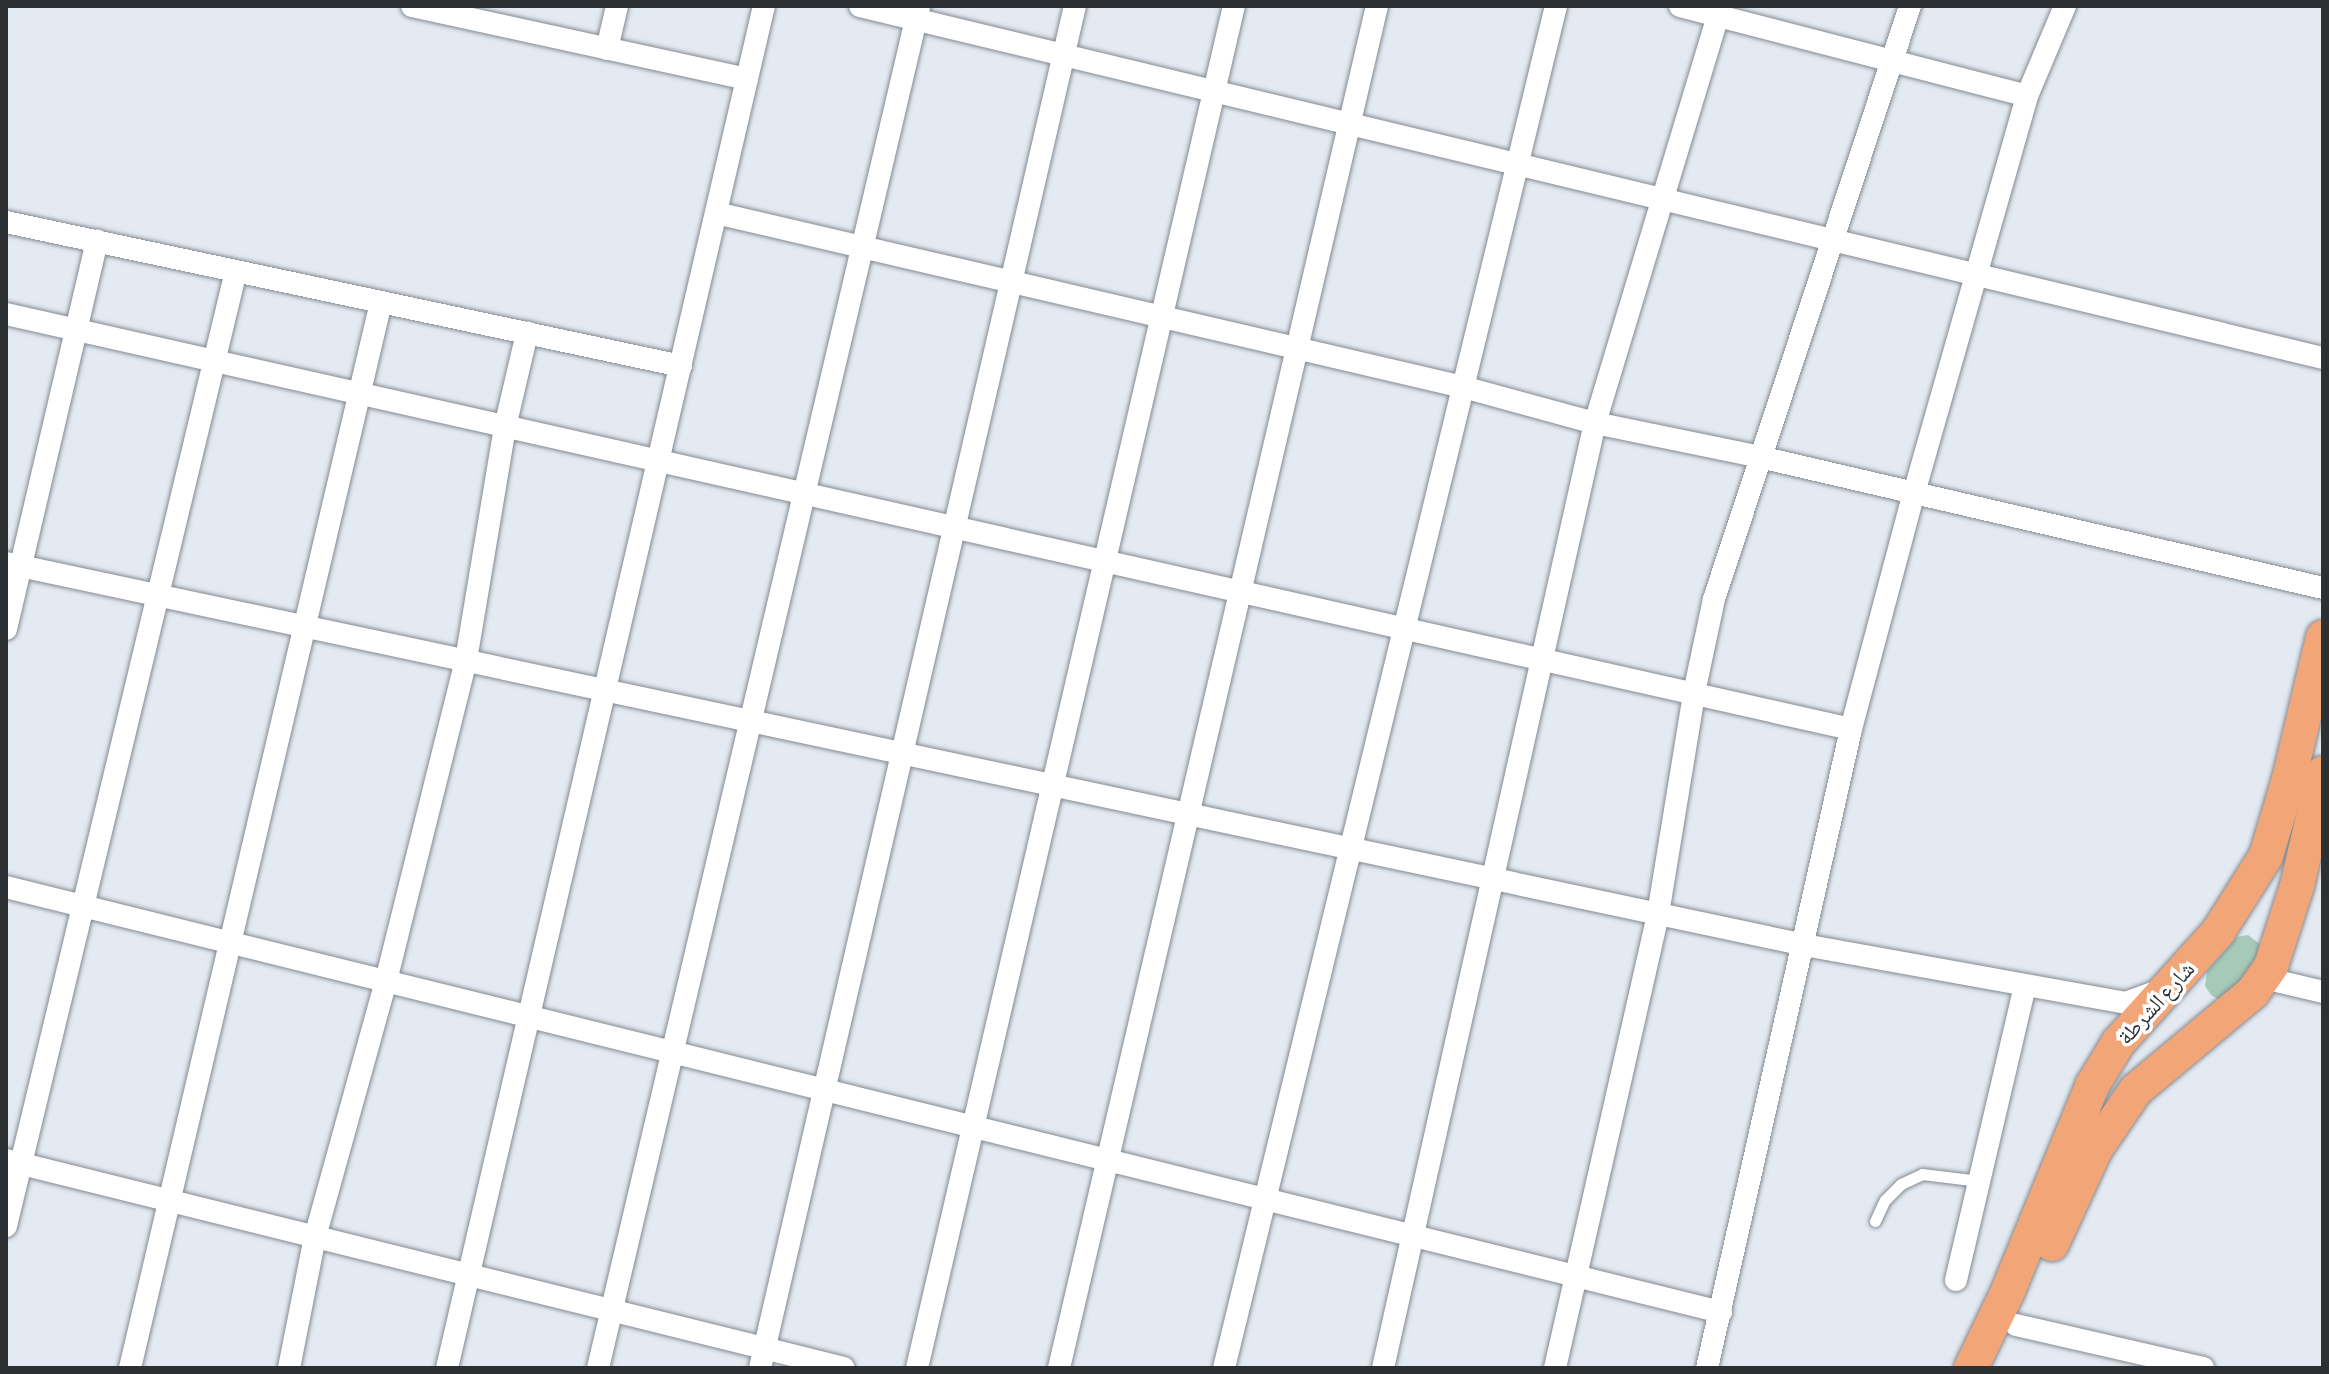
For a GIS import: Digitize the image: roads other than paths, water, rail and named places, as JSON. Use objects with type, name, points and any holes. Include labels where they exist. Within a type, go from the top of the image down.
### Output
[{"type":"main road","name":"شارع الشرطة","points":[[1971,1368],[2025,1252],[2092,1086],[2118,1043],[2174,984],[2231,914],[2266,856],[2289,779],[2323,637]]},
{"type":"main road","points":[[1996,1368],[2095,1150],[2110,1124],[2136,1090],[2219,1022],[2264,978],[2283,930],[2323,773]]},
{"type":"main road","points":[[2231,914],[2247,906],[2266,909],[2283,930]]},
{"type":"main road","points":[[2174,984],[2175,1005],[2188,1021],[2209,1025],[2219,1022]]},
{"type":"street","points":[[412,6],[456,11],[607,49],[747,79]]},
{"type":"street","points":[[607,49],[617,6]]},
{"type":"street","points":[[447,1368],[764,6]]},
{"type":"street","points":[[860,6],[918,13],[1064,55],[2323,358]]},
{"type":"street","points":[[763,1358],[1075,6]]},
{"type":"street","points":[[917,1368],[1234,6]]},
{"type":"street","points":[[1059,1368],[1377,6]]},
{"type":"street","points":[[1224,1368],[1556,6]]},
{"type":"street","points":[[1680,6],[1720,11],[2027,96]]},
{"type":"street","points":[[1555,1368],[1658,914],[1694,693],[1714,599],[1910,6]]},
{"type":"street","points":[[1707,1368],[1851,729],[1914,493],[2027,96],[2065,6]]},
{"type":"street","points":[[1383,1368],[1595,423],[1720,11]]},
{"type":"street","points":[[598,1368],[675,1053],[918,13]]},
{"type":"street","points":[[716,213],[1463,387],[1595,423],[1760,457],[2323,588]]},
{"type":"street","points":[[6,222],[681,366]]},
{"type":"street","points":[[6,629],[13,564],[97,241]]},
{"type":"street","points":[[6,1226],[14,1162],[84,906],[236,271]]},
{"type":"street","points":[[130,1368],[381,302]]},
{"type":"street","points":[[6,314],[1851,729]]},
{"type":"street","points":[[289,1368],[315,1237],[386,981],[466,660],[505,427],[527,333]]},
{"type":"street","points":[[13,564],[1804,945],[2125,1003],[2174,984]]},
{"type":"street","points":[[6,887],[1721,1312]]},
{"type":"street","points":[[2264,978],[2323,992]]},
{"type":"street","points":[[1956,1280],[2025,986]]},
{"type":"street","points":[[14,1162],[614,1311],[763,1358],[844,1368]]},
{"type":"street","points":[[2016,1325],[2203,1368]]},
{"type":"lane","points":[[1875,1221],[1885,1200],[1911,1178],[1932,1173],[1980,1181]]}]
